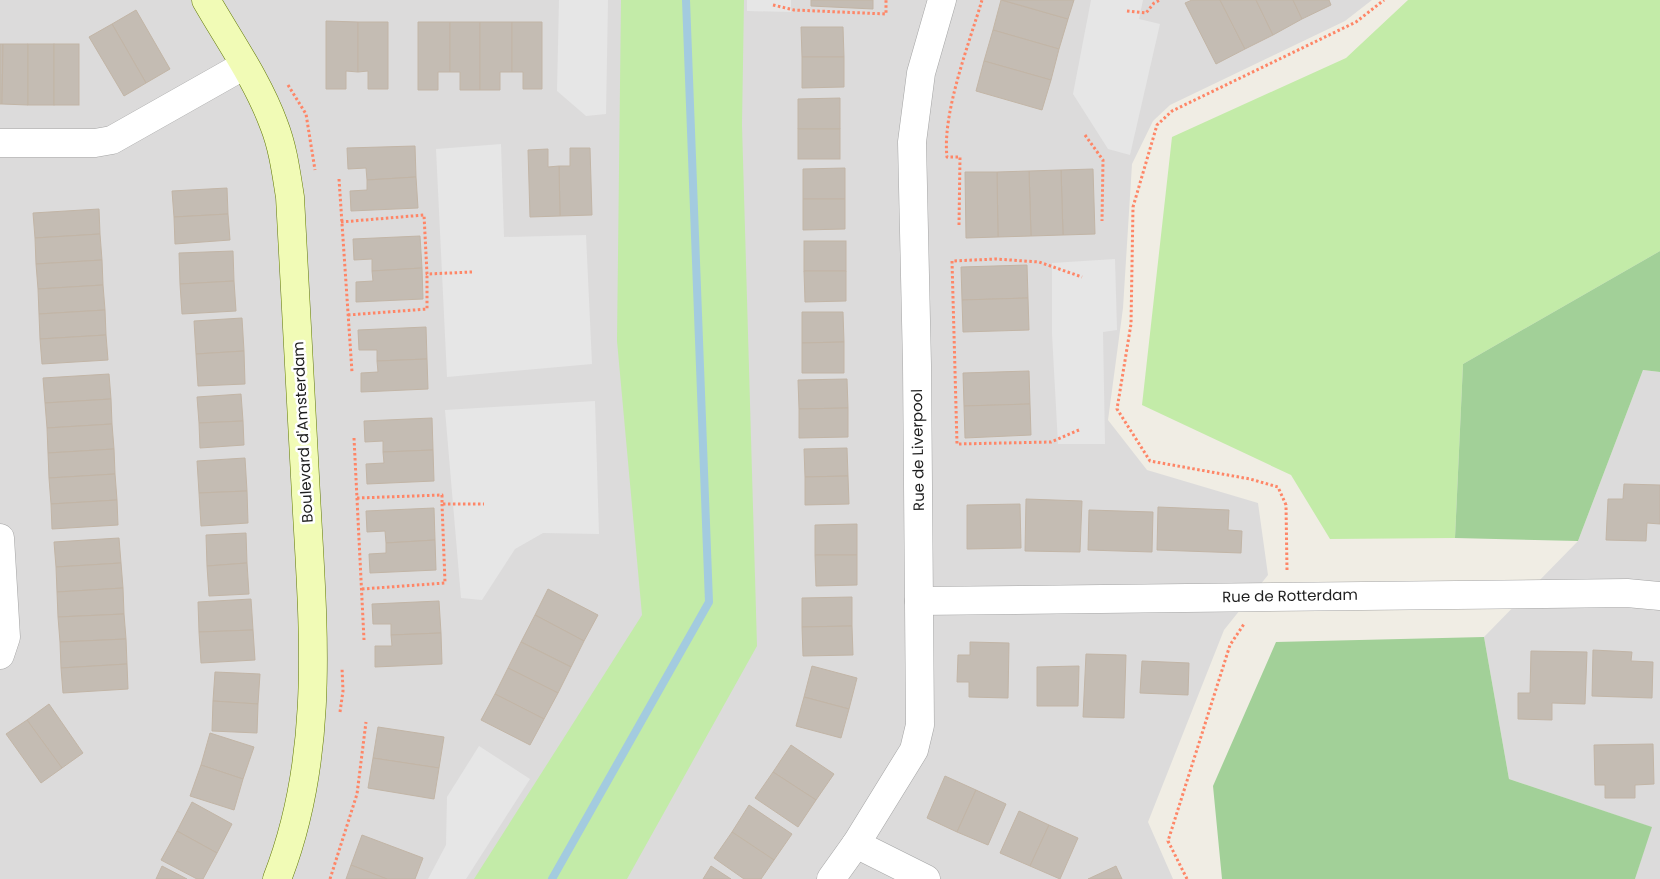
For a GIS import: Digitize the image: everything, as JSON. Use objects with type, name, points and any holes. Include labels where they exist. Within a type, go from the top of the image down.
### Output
[{"type":"street","name":"Boulevard d'Amsterdam","points":[[206,0],[274,125],[284,160],[290,197],[315,654],[312,731],[307,765],[285,858],[276,879]]},
{"type":"street","name":"Rue de Liverpool","points":[[831,879],[856,844],[914,750],[920,725],[912,142],[921,73],[942,0]]},
{"type":"street","points":[[0,143],[95,143],[112,140],[243,66]]},
{"type":"street","points":[[0,538],[6,637],[0,655]]},
{"type":"street","name":"Rue de Rotterdam","points":[[919,601],[1627,593],[1660,596]]},
{"type":"street","points":[[856,844],[926,879]]},
{"type":"path","points":[[773,5],[794,10],[886,14],[886,0]]},
{"type":"path","points":[[959,225],[960,157],[947,157],[945,140],[950,110],[982,0]]},
{"type":"path","points":[[1127,11],[1146,13],[1154,3],[1160,0]]},
{"type":"path","points":[[1187,879],[1168,841],[1230,645],[1251,614],[1271,597],[1288,556],[1286,505],[1278,487],[1250,479],[1150,461],[1117,408],[1130,324],[1133,206],[1157,125],[1172,111],[1356,22],[1384,0]]},
{"type":"path","points":[[1085,135],[1103,160],[1102,221]]},
{"type":"path","points":[[339,180],[352,372]]},
{"type":"path","points":[[341,222],[424,215],[427,309],[348,315]]},
{"type":"path","points":[[1079,430],[1051,442],[957,444],[952,261],[996,259],[1039,262],[1082,277]]},
{"type":"path","points":[[427,274],[472,272]]},
{"type":"path","points":[[354,438],[364,640]]},
{"type":"path","points":[[356,498],[442,495],[445,584],[362,589]]},
{"type":"path","points":[[442,504],[484,504]]},
{"type":"path","points":[[330,879],[357,794],[366,722]]},
{"type":"shaded area","points":[[0,0],[1372,0],[1345,21],[1170,105],[1153,121],[1132,164],[1123,308],[1108,420],[1147,470],[1258,503],[1268,575],[1224,630],[1148,822],[1173,879],[0,879]]},
{"type":"shaded area","points":[[559,0],[608,0],[606,114],[586,116],[557,91]]},
{"type":"shaded area","points":[[747,0],[791,0],[791,12],[747,11]]},
{"type":"shaded area","points":[[1091,0],[1143,0],[1139,19],[1160,24],[1130,155],[1108,149],[1073,94]]},
{"type":"shaded area","points":[[501,144],[504,237],[586,235],[592,364],[447,377],[436,149]]},
{"type":"shaded area","points":[[1115,259],[1117,330],[1103,332],[1105,444],[1058,444],[1052,334],[1052,263]]},
{"type":"shaded area","points":[[1643,370],[1660,372],[1660,879],[1635,879],[1651,827],[1509,779],[1484,637],[1578,541]]},
{"type":"shaded area","points":[[595,401],[599,534],[543,533],[515,549],[482,600],[461,598],[445,410]]},
{"type":"shaded area","points":[[479,746],[530,779],[466,879],[428,879],[446,845],[447,797]]},
{"type":"green space","points":[[621,0],[744,0],[742,125],[757,646],[627,879],[474,879],[642,615],[617,341]]},
{"type":"green space","points":[[1408,0],[1660,0],[1660,251],[1463,364],[1455,538],[1330,539],[1291,475],[1142,405],[1172,137],[1346,58]]},
{"type":"green space","points":[[1660,251],[1660,372],[1643,370],[1578,541],[1455,538],[1463,364]]},
{"type":"green space","points":[[1484,637],[1509,779],[1652,827],[1635,879],[1222,879],[1213,786],[1276,642]]},
{"type":"building","points":[[811,0],[873,0],[873,9],[811,6]]},
{"type":"building","points":[[1001,0],[1068,19],[1059,49],[993,30]]},
{"type":"building","points":[[1002,0],[1074,0],[1068,19]]},
{"type":"building","points":[[1192,0],[1220,0],[1245,49],[1216,64],[1185,3]]},
{"type":"building","points":[[1220,0],[1256,0],[1273,35],[1245,49]]},
{"type":"building","points":[[1256,0],[1293,0],[1302,19],[1273,35]]},
{"type":"building","points":[[1293,0],[1329,0],[1331,5],[1302,19]]},
{"type":"building","points":[[136,10],[170,69],[146,83],[112,24]]},
{"type":"building","points":[[326,21],[358,22],[358,72],[346,71],[346,89],[326,89]]},
{"type":"building","points":[[358,22],[388,22],[388,89],[368,89],[368,71],[358,72]]},
{"type":"building","points":[[418,22],[450,22],[450,72],[438,72],[438,90],[418,90]]},
{"type":"building","points":[[450,22],[480,22],[480,90],[460,90],[460,72],[450,72]]},
{"type":"building","points":[[480,22],[512,22],[512,72],[500,72],[500,90],[480,90]]},
{"type":"building","points":[[512,22],[542,22],[542,89],[523,89],[523,72],[512,72]]},
{"type":"building","points":[[112,24],[146,83],[124,96],[89,37]]},
{"type":"building","points":[[801,27],[843,27],[844,57],[802,57]]},
{"type":"building","points":[[993,30],[1059,49],[1051,80],[984,61]]},
{"type":"building","points":[[0,44],[3,44],[2,104],[0,104]]},
{"type":"building","points":[[3,44],[28,44],[28,105],[2,104]]},
{"type":"building","points":[[28,44],[54,44],[54,105],[28,105]]},
{"type":"building","points":[[54,44],[79,44],[79,105],[54,105]]},
{"type":"building","points":[[802,57],[844,57],[844,87],[802,88]]},
{"type":"building","points":[[984,61],[1051,80],[1042,110],[976,91]]},
{"type":"building","points":[[840,98],[840,129],[798,129],[798,99]]},
{"type":"building","points":[[798,129],[840,129],[840,159],[798,159]]},
{"type":"building","points":[[415,146],[416,177],[367,180],[366,168],[348,169],[347,148]]},
{"type":"building","points":[[570,148],[590,148],[592,215],[560,216],[559,166],[570,166]]},
{"type":"building","points":[[548,149],[548,167],[559,166],[560,216],[530,217],[528,150]]},
{"type":"building","points":[[845,168],[845,199],[803,199],[803,169]]},
{"type":"building","points":[[1093,169],[1095,234],[1063,235],[1061,170]]},
{"type":"building","points":[[1061,170],[1063,235],[1031,236],[1029,171]]},
{"type":"building","points":[[1029,171],[1031,236],[998,237],[997,172]]},
{"type":"building","points":[[965,172],[997,172],[998,237],[966,238]]},
{"type":"building","points":[[416,177],[418,208],[351,211],[350,191],[367,190],[367,180]]},
{"type":"building","points":[[227,188],[228,214],[174,217],[172,191]]},
{"type":"building","points":[[803,199],[845,199],[845,229],[803,230]]},
{"type":"building","points":[[99,209],[100,234],[35,238],[33,213]]},
{"type":"building","points":[[228,214],[230,240],[175,244],[174,217]]},
{"type":"building","points":[[100,234],[102,260],[36,264],[35,238]]},
{"type":"building","points":[[420,236],[422,268],[372,271],[372,259],[354,260],[353,239]]},
{"type":"building","points":[[804,241],[846,241],[846,271],[804,271]]},
{"type":"building","points":[[233,251],[234,281],[180,284],[179,253]]},
{"type":"building","points":[[102,260],[103,285],[38,289],[36,264]]},
{"type":"building","points":[[1027,265],[1028,298],[962,300],[961,267]]},
{"type":"building","points":[[422,268],[423,299],[356,302],[356,282],[373,281],[372,271]]},
{"type":"building","points":[[804,271],[846,271],[846,301],[805,302]]},
{"type":"building","points":[[234,281],[236,311],[182,314],[180,284]]},
{"type":"building","points":[[103,285],[105,310],[39,314],[38,289]]},
{"type":"building","points":[[1028,298],[1029,330],[963,332],[962,300]]},
{"type":"building","points":[[105,310],[106,335],[40,339],[39,314]]},
{"type":"building","points":[[802,312],[843,312],[844,342],[802,343]]},
{"type":"building","points":[[242,318],[244,351],[196,354],[194,321]]},
{"type":"building","points":[[426,327],[427,359],[377,361],[377,350],[359,350],[358,330]]},
{"type":"building","points":[[106,335],[108,360],[42,364],[40,339]]},
{"type":"building","points":[[844,342],[844,373],[802,373],[802,343]]},
{"type":"building","points":[[244,351],[245,384],[198,386],[196,354]]},
{"type":"building","points":[[427,359],[428,389],[361,392],[361,373],[378,372],[377,361]]},
{"type":"building","points":[[1029,371],[1030,404],[964,406],[963,373]]},
{"type":"building","points":[[109,374],[111,399],[45,403],[43,378]]},
{"type":"building","points":[[847,379],[848,408],[799,409],[798,380]]},
{"type":"building","points":[[241,394],[243,421],[199,423],[197,397]]},
{"type":"building","points":[[111,399],[112,424],[47,428],[45,403]]},
{"type":"building","points":[[1030,404],[1031,435],[965,438],[964,406]]},
{"type":"building","points":[[848,408],[848,437],[799,438],[799,409]]},
{"type":"building","points":[[432,418],[433,450],[383,452],[383,441],[365,442],[364,421]]},
{"type":"building","points":[[243,421],[244,445],[200,448],[199,423]]},
{"type":"building","points":[[112,424],[114,449],[48,453],[47,428]]},
{"type":"building","points":[[847,448],[848,476],[805,477],[804,449]]},
{"type":"building","points":[[114,449],[115,474],[49,478],[48,453]]},
{"type":"building","points":[[433,450],[434,481],[367,484],[366,464],[384,463],[383,452]]},
{"type":"building","points":[[245,458],[247,491],[199,493],[197,461]]},
{"type":"building","points":[[115,474],[117,500],[51,504],[49,478]]},
{"type":"building","points":[[848,476],[849,504],[805,505],[805,477]]},
{"type":"building","points":[[1624,484],[1660,485],[1660,524],[1647,523],[1646,541],[1606,540],[1608,499],[1623,499]]},
{"type":"building","points":[[247,491],[248,523],[201,526],[199,493]]},
{"type":"building","points":[[1026,499],[1082,501],[1080,552],[1025,551]]},
{"type":"building","points":[[117,500],[118,525],[52,529],[51,504]]},
{"type":"building","points":[[1020,504],[1021,548],[967,549],[967,505]]},
{"type":"building","points":[[1158,507],[1229,510],[1228,530],[1242,531],[1241,553],[1157,550]]},
{"type":"building","points":[[434,508],[435,540],[386,543],[385,531],[367,532],[366,511]]},
{"type":"building","points":[[1089,510],[1153,512],[1152,552],[1088,550]]},
{"type":"building","points":[[857,524],[857,555],[815,555],[815,525]]},
{"type":"building","points":[[246,533],[247,563],[207,566],[206,535]]},
{"type":"building","points":[[119,538],[121,563],[56,567],[54,542]]},
{"type":"building","points":[[435,540],[436,570],[370,573],[369,554],[386,553],[386,543]]},
{"type":"building","points":[[815,555],[857,555],[857,585],[816,586]]},
{"type":"building","points":[[121,563],[123,588],[57,592],[56,567]]},
{"type":"building","points":[[247,563],[249,594],[209,596],[207,566]]},
{"type":"building","points":[[123,588],[124,614],[58,617],[57,592]]},
{"type":"building","points":[[548,589],[598,615],[584,641],[535,615]]},
{"type":"building","points":[[852,597],[852,626],[802,627],[802,598]]},
{"type":"building","points":[[251,599],[253,630],[199,632],[198,602]]},
{"type":"building","points":[[439,601],[441,633],[391,635],[391,624],[373,624],[372,604]]},
{"type":"building","points":[[124,614],[126,639],[60,642],[58,617]]},
{"type":"building","points":[[535,615],[584,641],[571,667],[521,642]]},
{"type":"building","points":[[852,626],[853,655],[803,656],[802,627]]},
{"type":"building","points":[[253,630],[255,660],[201,663],[199,632]]},
{"type":"building","points":[[441,633],[442,664],[375,667],[375,646],[392,646],[391,635]]},
{"type":"building","points":[[126,639],[127,664],[61,668],[60,642]]},
{"type":"building","points":[[521,642],[571,667],[558,693],[508,668]]},
{"type":"building","points":[[970,642],[1009,643],[1008,698],[969,697],[969,682],[957,682],[958,655],[970,655]]},
{"type":"building","points":[[1593,650],[1632,652],[1631,661],[1653,662],[1652,698],[1592,696]]},
{"type":"building","points":[[1531,651],[1587,652],[1585,704],[1552,703],[1552,720],[1518,719],[1518,693],[1530,693]]},
{"type":"building","points":[[1086,654],[1126,655],[1124,718],[1083,717]]},
{"type":"building","points":[[1142,661],[1189,663],[1188,695],[1140,693]]},
{"type":"building","points":[[127,664],[128,689],[63,693],[61,668]]},
{"type":"building","points":[[812,666],[857,678],[849,709],[804,697]]},
{"type":"building","points":[[1079,666],[1078,706],[1037,706],[1037,667]]},
{"type":"building","points":[[508,668],[558,693],[544,719],[495,694]]},
{"type":"building","points":[[215,672],[260,674],[258,704],[213,701]]},
{"type":"building","points":[[495,694],[544,719],[530,745],[481,720]]},
{"type":"building","points":[[804,697],[849,709],[841,738],[796,726]]},
{"type":"building","points":[[213,701],[258,704],[257,733],[212,731]]},
{"type":"building","points":[[49,704],[83,753],[62,768],[27,720]]},
{"type":"building","points":[[27,720],[62,768],[41,783],[6,734]]},
{"type":"building","points":[[378,727],[444,737],[439,768],[373,758]]},
{"type":"building","points":[[210,733],[254,747],[243,779],[201,765]]},
{"type":"building","points":[[1653,744],[1654,784],[1635,785],[1635,798],[1605,798],[1605,785],[1595,785],[1594,745]]},
{"type":"building","points":[[791,745],[834,774],[816,800],[773,772]]},
{"type":"building","points":[[373,758],[439,768],[434,799],[368,788]]},
{"type":"building","points":[[201,765],[243,779],[234,810],[190,796]]},
{"type":"building","points":[[773,772],[816,800],[798,827],[755,798]]},
{"type":"building","points":[[945,776],[976,790],[957,832],[927,818]]},
{"type":"building","points":[[976,790],[1006,804],[988,845],[957,832]]},
{"type":"building","points":[[192,802],[232,824],[217,853],[177,831]]},
{"type":"building","points":[[749,805],[792,834],[774,860],[732,832]]},
{"type":"building","points":[[1019,811],[1049,825],[1030,866],[1000,853]]},
{"type":"building","points":[[1049,825],[1078,838],[1060,879],[1030,866]]},
{"type":"building","points":[[177,831],[217,853],[203,879],[197,879],[161,860]]},
{"type":"building","points":[[732,832],[774,860],[761,879],[744,879],[714,858]]},
{"type":"building","points":[[362,835],[423,858],[415,879],[387,879],[351,865]]},
{"type":"building","points":[[351,865],[387,879],[346,879]]},
{"type":"building","points":[[162,866],[187,879],[156,879]]},
{"type":"building","points":[[711,866],[731,879],[703,879]]},
{"type":"building","points":[[1116,866],[1122,879],[1088,879]]},
{"type":"waterway","points":[[552,879],[709,602],[686,0]]}]
